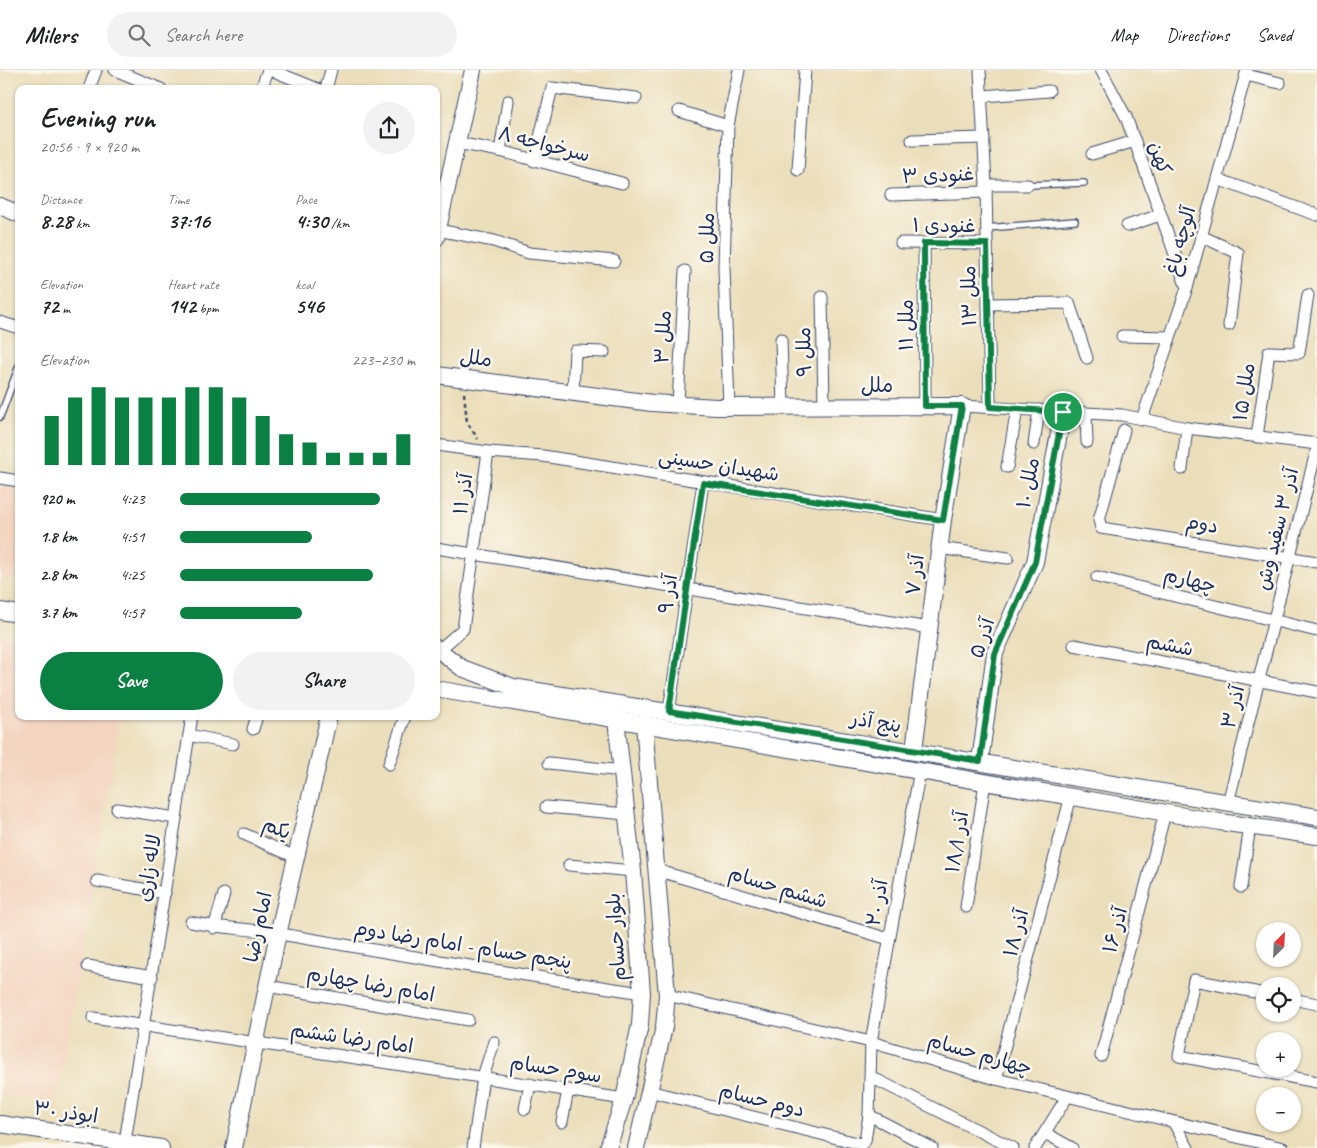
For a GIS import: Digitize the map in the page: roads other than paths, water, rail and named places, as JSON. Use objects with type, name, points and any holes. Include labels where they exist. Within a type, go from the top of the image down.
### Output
[{"type":"main road","points":[[440,220],[473,70]]},
{"type":"main road","points":[[0,206],[15,212]]},
{"type":"main road","name":"ملل","points":[[440,375],[678,404],[729,407],[962,406]]},
{"type":"main road","name":"آذر ۷","points":[[914,750],[939,548],[962,406]]},
{"type":"main road","name":"۱۰ ملل","points":[[1035,562],[1063,412]]},
{"type":"main road","name":"آذر ۵","points":[[980,761],[995,654],[1035,562]]},
{"type":"main road","points":[[0,611],[15,613]]},
{"type":"main road","name":"پنج آذر","points":[[440,651],[462,668],[512,687],[914,750],[1317,817]]},
{"type":"main road","name":"پنج آذر","points":[[440,690],[1165,813],[1317,836]]},
{"type":"main road","name":"بلوار حسام","points":[[608,1148],[624,1099],[640,1025],[642,993],[633,871],[616,719]]},
{"type":"main road","name":"امام رضا","points":[[234,1148],[278,933],[328,720]]},
{"type":"main road","points":[[636,1148],[664,1027],[667,995],[644,723]]},
{"type":"main road","points":[[633,871],[656,870]]},
{"type":"main road","name":"ابوذر ۳۰","points":[[0,1124],[125,1145],[161,1148]]},
{"type":"street","points":[[90,85],[96,70]]},
{"type":"street","points":[[115,70],[151,85]]},
{"type":"street","points":[[263,85],[270,70],[308,85]]},
{"type":"street","points":[[327,85],[331,70]]},
{"type":"street","name":"ملل ۵","points":[[729,407],[724,268],[728,126],[739,70]]},
{"type":"street","points":[[798,170],[805,70]]},
{"type":"street","name":"ملل ۱۳","points":[[980,70],[986,189],[990,407]]},
{"type":"street","name":"کهن","points":[[1103,70],[1126,117],[1187,288]]},
{"type":"street","points":[[1246,72],[1280,83]]},
{"type":"street","name":"آلوچه باغ","points":[[1142,419],[1187,288],[1246,72]]},
{"type":"street","points":[[534,161],[552,88],[636,98]]},
{"type":"street","points":[[982,96],[1049,91]]},
{"type":"street","points":[[500,151],[508,101]]},
{"type":"street","points":[[680,112],[728,126]]},
{"type":"street","points":[[912,140],[984,138]]},
{"type":"street","points":[[1092,154],[1135,141]]},
{"type":"street","name":"۸ سرخواجه","points":[[457,143],[500,151],[622,183]]},
{"type":"street","points":[[1217,179],[1317,215]]},
{"type":"street","name":"۳ غنودی","points":[[891,195],[1028,185]]},
{"type":"street","points":[[1127,226],[1160,215]]},
{"type":"street","points":[[440,234],[494,241],[529,253],[614,261]]},
{"type":"street","points":[[1201,236],[1238,253],[1230,325]]},
{"type":"street","name":"۱ غنودی","points":[[901,243],[987,244]]},
{"type":"street","name":"۱۱ ملل","points":[[924,243],[925,406]]},
{"type":"street","name":"ملل ۳","points":[[678,404],[684,271]]},
{"type":"street","name":"ملل ۱۵","points":[[1257,436],[1269,352],[1299,353],[1308,295]]},
{"type":"street","name":"ملل ۹","points":[[822,297],[824,406]]},
{"type":"street","points":[[988,304],[1069,303],[1087,358]]},
{"type":"street","points":[[0,322],[15,327]]},
{"type":"street","points":[[1122,336],[1170,337]]},
{"type":"street","points":[[780,339],[784,407]]},
{"type":"street","points":[[573,392],[575,351],[604,352]]},
{"type":"street","name":"ملل","points":[[962,406],[1086,413],[1142,419],[1187,428],[1257,436],[1317,446]]},
{"type":"street","points":[[1007,467],[1017,409]]},
{"type":"street","points":[[1034,444],[1039,410]]},
{"type":"street","points":[[1086,413],[1087,442]]},
{"type":"street","points":[[1182,469],[1187,428]]},
{"type":"street","name":"دوم","points":[[1124,430],[1099,520],[1102,528],[1289,556],[1317,562]]},
{"type":"street","name":"شهیدان حسینی","points":[[440,446],[488,452],[543,456],[943,520]]},
{"type":"street","name":"آذر ۳ سفید وش","points":[[1273,620],[1317,446]]},
{"type":"street","name":"آذر ۱۱","points":[[440,647],[462,630],[488,452]]},
{"type":"street","points":[[0,478],[15,480]]},
{"type":"street","name":"۹ آذر","points":[[669,711],[703,483]]},
{"type":"street","points":[[939,548],[1008,558]]},
{"type":"street","points":[[440,549],[930,628]]},
{"type":"street","name":"چهارم","points":[[1097,577],[1317,631]]},
{"type":"street","name":"۳ آذر","points":[[1228,803],[1273,620]]},
{"type":"street","name":"ششم","points":[[1074,645],[1317,692]]},
{"type":"street","name":"لاله زاری","points":[[125,1145],[191,720]]},
{"type":"street","points":[[253,729],[256,720]]},
{"type":"street","points":[[389,764],[404,720]]},
{"type":"street","points":[[189,735],[233,744]]},
{"type":"street","points":[[549,763],[622,771]]},
{"type":"street","name":"۲۰ آذر","points":[[865,1141],[871,1077],[871,1042],[920,770]]},
{"type":"street","name":"۱۸/۱ آذر","points":[[966,907],[985,782]]},
{"type":"street","name":"۱۸ آذر","points":[[996,1079],[1071,796]]},
{"type":"street","points":[[546,808],[627,814]]},
{"type":"street","points":[[117,809],[176,818]]},
{"type":"street","name":"۱۶ آذر","points":[[1101,1056],[1165,813]]},
{"type":"street","points":[[1241,887],[1250,826]]},
{"type":"street","name":"یکم","points":[[244,834],[295,857]]},
{"type":"street","points":[[569,864],[633,871]]},
{"type":"street","name":"ششم حسام","points":[[656,870],[890,939]]},
{"type":"street","points":[[97,881],[164,893]]},
{"type":"street","points":[[214,928],[224,894]]},
{"type":"street","name":"پنجم حسام - امام رضا دوم","points":[[191,922],[214,928],[278,933],[452,964],[642,993]]},
{"type":"street","points":[[88,966],[152,977]]},
{"type":"street","points":[[1256,992],[1194,980],[1179,1056],[1317,1082]]},
{"type":"street","name":"امام رضا چهارم","points":[[267,986],[468,1020]]},
{"type":"street","name":"چهارم حسام","points":[[667,995],[871,1042],[996,1079],[1282,1148]]},
{"type":"street","points":[[1301,1001],[1317,1004]]},
{"type":"street","name":"امام رضا ششم","points":[[93,1018],[483,1077]]},
{"type":"street","points":[[473,1148],[483,1077],[494,1042]]},
{"type":"street","name":"سوم حسام","points":[[483,1077],[624,1099]]},
{"type":"street","points":[[871,1077],[1013,1148]]},
{"type":"street","points":[[525,1109],[530,1084]]},
{"type":"street","points":[[562,1122],[568,1090]]},
{"type":"street","name":"دوم حسام","points":[[649,1091],[860,1144],[865,1141]]},
{"type":"street","points":[[1036,1148],[1067,1096]]},
{"type":"street","points":[[868,1116],[932,1148]]},
{"type":"street","points":[[1174,1123],[1188,1148]]},
{"type":"street","points":[[1045,1133],[1072,1148]]},
{"type":"lane","points":[[1028,185],[1084,184]]},
{"type":"lane","points":[[987,228],[1075,221]]},
{"type":"lane","points":[[0,417],[15,377]]}]
